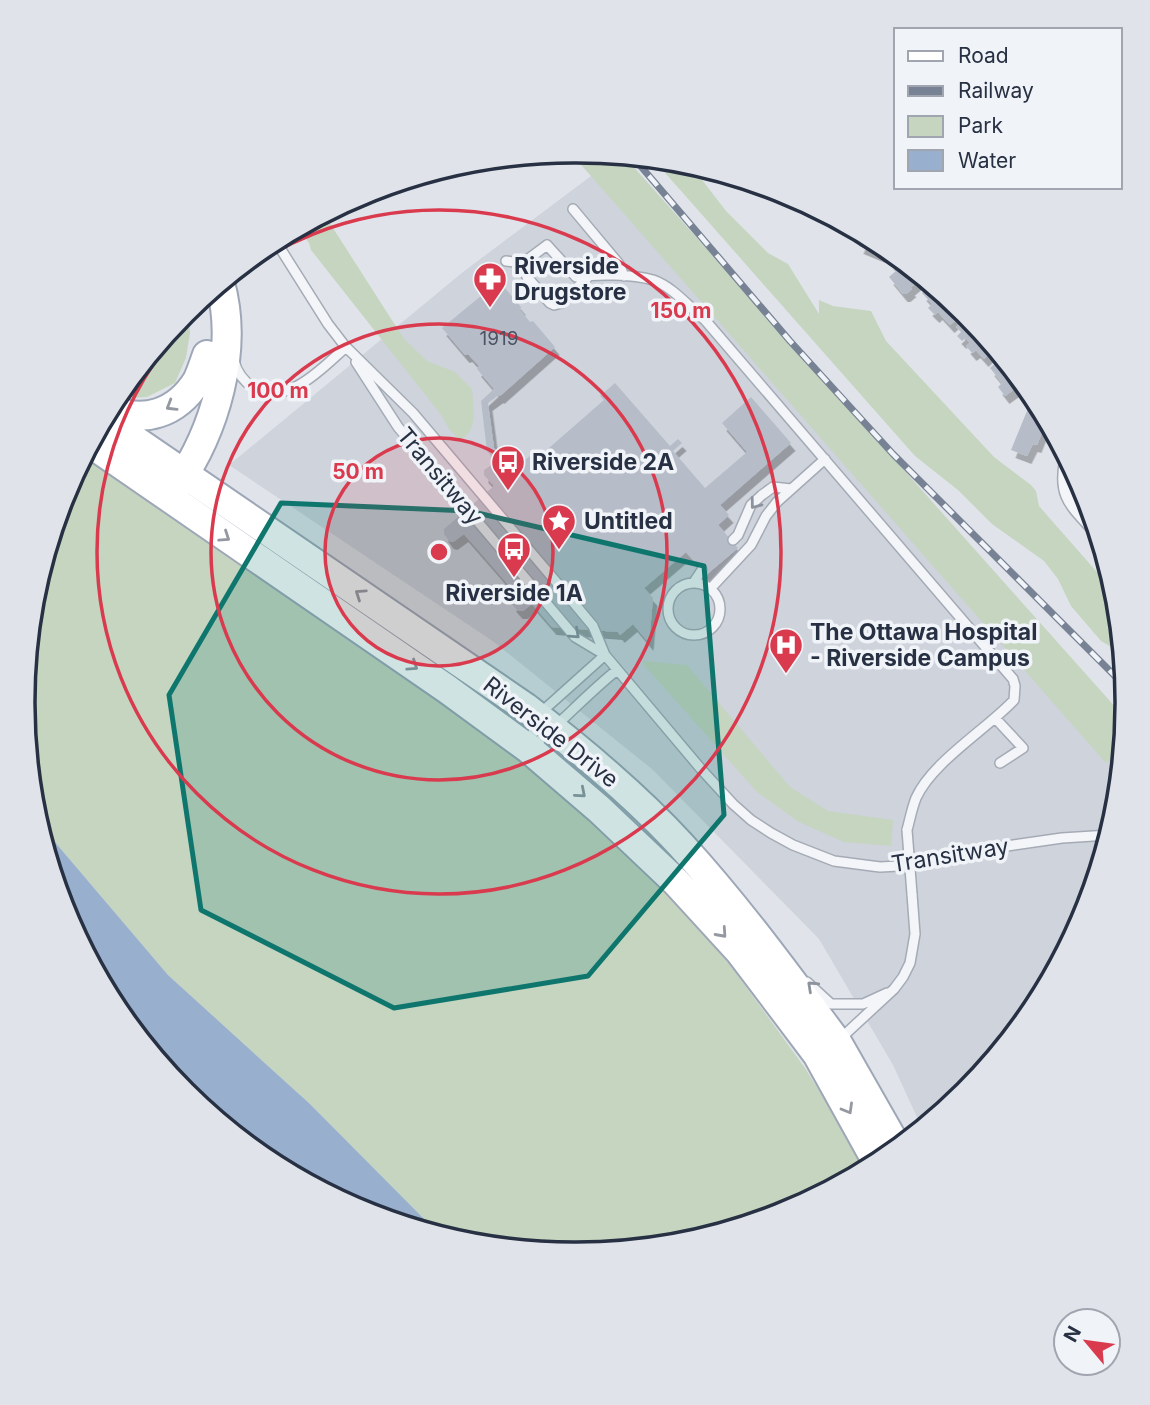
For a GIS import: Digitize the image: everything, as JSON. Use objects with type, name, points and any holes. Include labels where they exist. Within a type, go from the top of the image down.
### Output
[{"type":"main road","points":[[163,494],[205,436],[216,400],[225,359],[227,332],[222,295]]},
{"type":"main road","points":[[179,470],[186,440],[206,383],[208,330],[205,310]]},
{"type":"main road","points":[[119,413],[134,416],[159,413],[171,408],[199,378],[207,355]]},
{"type":"main road","name":"Riverside Drive","points":[[112,424],[545,722],[630,794],[679,843],[754,933],[827,1048],[891,1140]]},
{"type":"main road","name":"Riverside Drive","points":[[99,449],[436,681],[528,749],[599,809],[676,882],[827,1048],[873,1152]]},
{"type":"street","points":[[1066,479],[1068,489],[1077,505]]},
{"type":"lane","points":[[573,209],[620,264],[624,276]]},
{"type":"lane","points":[[506,261],[523,263],[547,245],[576,277],[624,276],[653,281],[671,290],[705,320],[1013,679],[1014,699],[945,762],[916,798],[907,830],[915,934],[909,963],[894,989],[827,1048]]},
{"type":"lane","name":"Transitway","points":[[281,250],[398,427],[575,637],[605,655]]},
{"type":"lane","points":[[523,263],[527,277],[554,305],[562,303],[590,275]]},
{"type":"lane","points":[[227,332],[236,368],[242,378],[250,385],[271,393],[282,392],[303,382],[346,347]]},
{"type":"lane","name":"Transitway","points":[[346,347],[413,413],[563,590],[593,626],[605,655],[733,804],[771,833],[834,861],[858,865],[899,866],[993,848],[1098,836]]},
{"type":"lane","points":[[711,588],[751,545],[766,516],[777,502],[825,459]]},
{"type":"lane","points":[[733,540],[738,535],[751,505],[762,495],[773,487],[791,488]]},
{"type":"lane","points":[[694,582],[702,570]]},
{"type":"lane","points":[[694,582],[711,588],[720,602],[720,611],[714,626],[699,635],[683,633],[676,628],[670,621],[668,612],[671,595],[677,588],[694,582]]},
{"type":"lane","points":[[528,749],[545,722],[605,655]]},
{"type":"lane","points":[[528,749],[545,722],[593,690],[617,670]]},
{"type":"lane","points":[[995,718],[1023,748],[1000,763]]},
{"type":"lane","points":[[754,933],[831,1004],[863,1004],[894,989]]},
{"type":"highlighted area","points":[[281,503],[469,511],[704,566],[724,815],[588,976],[394,1008],[201,910],[169,695]]},
{"type":"shaded area","name":"The Ottawa Hospital - Riverside Campus","points":[[591,176],[755,350],[1112,756],[1097,842],[1074,909],[1043,973],[1024,1003],[981,1059],[918,1119],[893,1065],[819,939],[653,770],[494,642],[229,465],[463,272]]},
{"type":"green space","points":[[580,163],[633,166],[1115,707],[1111,761],[1105,762]]},
{"type":"green space","points":[[663,170],[700,178],[726,211],[768,253],[788,264],[819,314],[819,300],[833,306],[871,311],[886,341],[994,457],[1031,485],[1036,491],[1039,506],[1100,576],[1112,647],[1101,641],[1071,606],[1058,579],[1044,561],[992,524],[958,490],[915,456]]},
{"type":"green space","points":[[329,222],[404,339],[427,361],[455,372],[472,389],[474,410],[472,424],[466,436],[460,440],[449,429],[442,416],[311,250],[304,236]]},
{"type":"green space","points":[[189,325],[186,358],[175,383],[147,397],[130,396],[147,374]]},
{"type":"green space","points":[[94,459],[522,756],[656,878],[731,966],[805,1068],[862,1159],[814,1187],[749,1214],[645,1238],[540,1241],[505,1238],[435,1224],[427,1222],[310,1104],[168,975],[52,839],[45,808],[36,738],[36,667],[40,632],[53,563],[76,496]]},
{"type":"green space","points":[[643,661],[687,665],[790,787],[828,811],[893,820],[891,846],[844,842],[799,822],[757,792]]},
{"type":"water","points":[[52,839],[168,975],[310,1104],[427,1222],[368,1201],[305,1170],[246,1131],[193,1084],[147,1031],[107,972],[76,909]]},
{"type":"building","points":[[895,268],[915,284],[906,294],[903,294],[889,277],[897,270]]},
{"type":"building","points":[[499,281],[530,322],[533,321],[555,347],[500,396],[488,403],[494,448],[513,470],[530,456],[534,461],[604,400],[600,396],[615,383],[670,446],[678,439],[682,443],[673,451],[705,488],[747,452],[722,423],[751,397],[791,443],[720,505],[729,515],[718,525],[738,548],[706,575],[686,552],[644,588],[653,598],[649,643],[633,624],[620,635],[618,632],[552,627],[532,604],[523,611],[518,611],[512,604],[518,596],[464,534],[453,542],[444,534],[444,529],[494,486],[484,475],[484,470],[497,464],[508,475],[487,451],[481,401],[494,389],[477,369],[479,366],[468,354],[465,355],[442,328]]},
{"type":"building","points":[[924,291],[956,320],[950,325],[938,312],[935,315],[928,308],[932,304],[922,293]]},
{"type":"building","points":[[960,324],[988,355],[984,359],[976,350],[972,353],[966,346],[970,343],[966,338],[962,341],[957,336],[961,332],[956,327]]},
{"type":"building","points":[[995,364],[1014,389],[1005,396],[998,387],[1002,383],[990,368]]},
{"type":"building","points":[[1028,408],[1042,432],[1037,445],[1033,444],[1027,456],[1011,450]]},
{"type":"railway","points":[[641,167],[790,341],[893,454],[1114,675]]},
{"type":"place","name":"Riverside Drugstore","points":[[490,309]]},
{"type":"place","name":"Riverside 2A","points":[[508,492]]},
{"type":"place","name":"Untitled","points":[[559,551]]},
{"type":"place","name":"Riverside 1A","points":[[514,579]]},
{"type":"place","name":"The Ottawa Hospital - Riverside Campus","points":[[786,675]]}]
